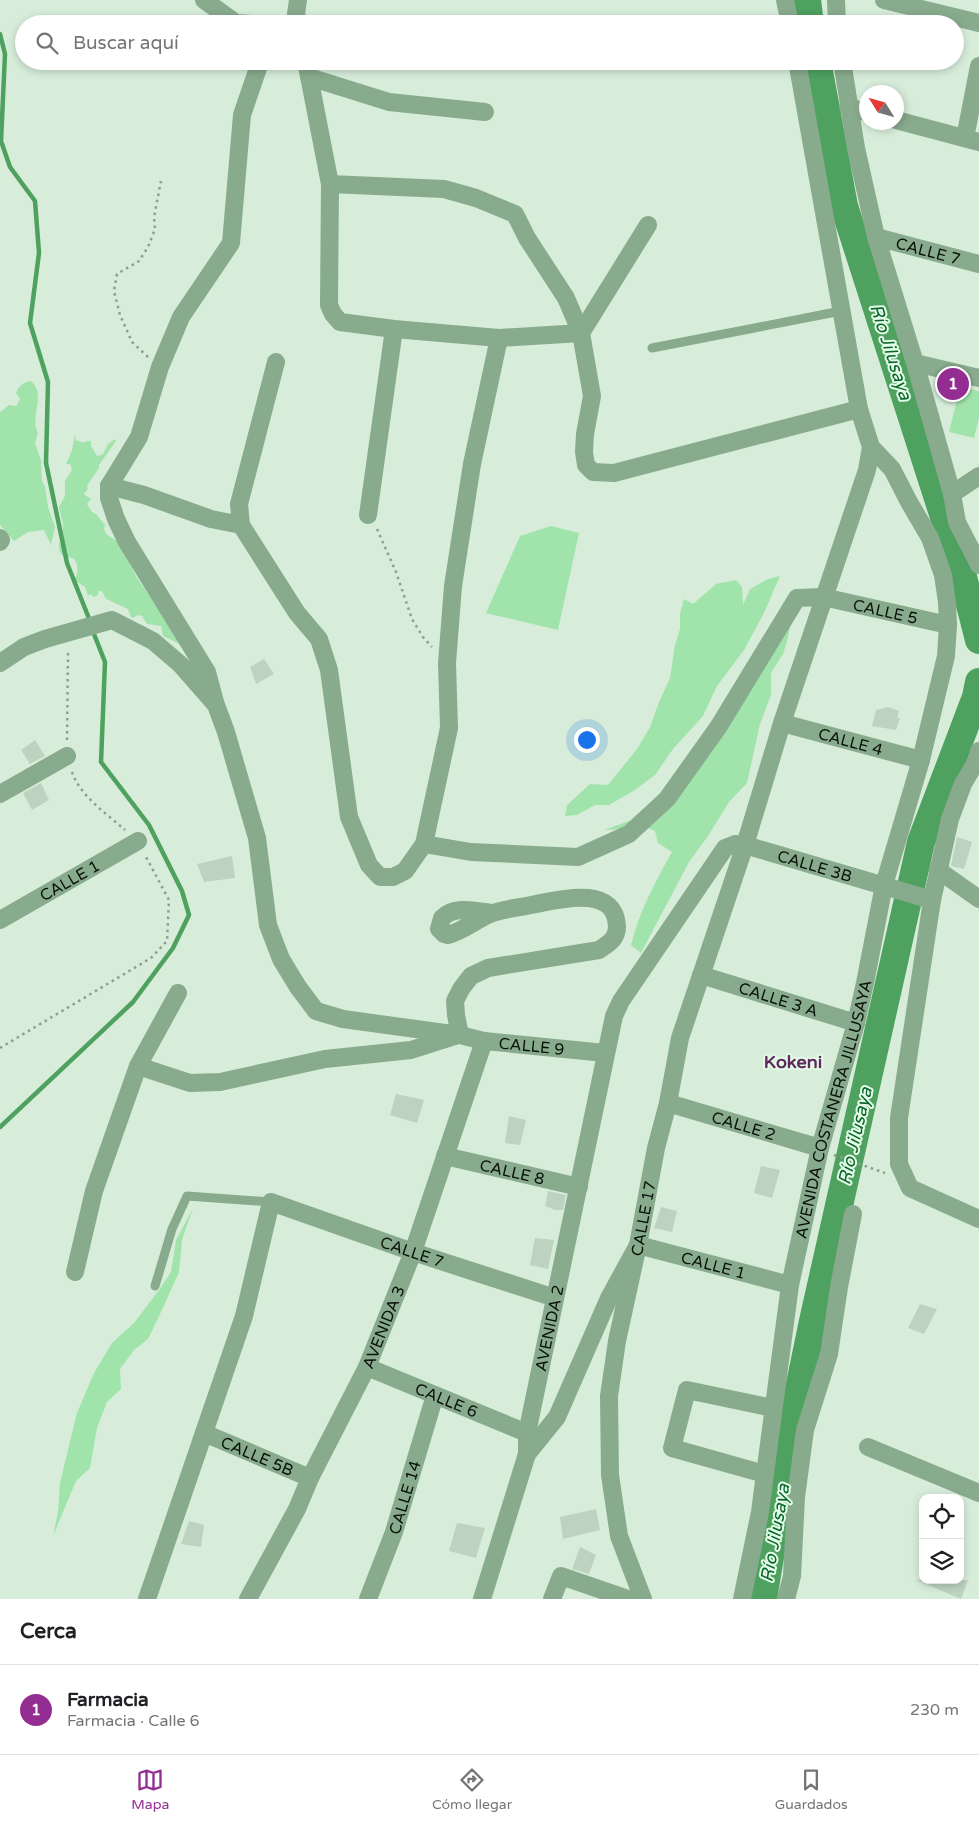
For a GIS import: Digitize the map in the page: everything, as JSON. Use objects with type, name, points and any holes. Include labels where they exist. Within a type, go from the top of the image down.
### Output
[{"type":"street","points":[[204,0],[229,15]]},
{"type":"street","points":[[296,15],[298,0]]},
{"type":"street","points":[[786,0],[788,15]]},
{"type":"street","points":[[836,0],[837,15]]},
{"type":"street","points":[[884,0],[946,15]]},
{"type":"street","points":[[964,19],[979,23]]},
{"type":"street","points":[[904,122],[972,140],[979,66]]},
{"type":"street","points":[[216,705],[208,672],[123,534],[109,498],[109,486],[139,437],[160,367],[181,317],[231,243],[242,114],[257,70]]},
{"type":"street","points":[[308,70],[330,184],[330,305],[333,314],[340,322],[394,329],[499,338],[581,333]]},
{"type":"street","points":[[310,70],[390,102],[485,112]]},
{"type":"street","points":[[799,70],[859,409],[871,447]]},
{"type":"street","points":[[843,70],[848,107],[876,237],[915,363],[952,494],[957,522],[979,565]]},
{"type":"street","points":[[848,107],[859,110]]},
{"type":"street","points":[[330,184],[444,189],[476,198],[515,214],[527,238],[566,298],[581,333],[592,396],[585,434],[584,452],[586,465],[593,472],[614,472],[859,409]]},
{"type":"street","points":[[581,333],[648,225]]},
{"type":"street","name":"CALLE 7","points":[[876,237],[979,264]]},
{"type":"street","points":[[368,515],[394,329]]},
{"type":"street","points":[[276,362],[239,504],[241,525],[297,613],[318,639],[329,670],[349,817],[369,865],[380,877],[393,878],[405,871],[424,844],[449,728],[447,662],[453,586],[472,464],[499,338]]},
{"type":"street","points":[[915,363],[979,378]]},
{"type":"street","name":"CALLE 17","points":[[643,1599],[619,1536],[610,1475],[609,1396],[617,1341],[680,1038],[745,845],[823,597],[867,470],[871,447]]},
{"type":"street","name":"AVENIDA COSTANERA JILLUSAYA","points":[[742,1599],[760,1512],[790,1285],[820,1148],[856,1023],[946,656],[948,625],[943,575],[930,538],[892,469],[871,447]]},
{"type":"street","points":[[952,494],[979,476]]},
{"type":"street","points":[[109,486],[144,496],[211,520],[241,525]]},
{"type":"street","name":"CALLE 5","points":[[424,844],[471,852],[578,857],[629,834],[667,799],[679,783],[719,726],[797,598],[823,597],[948,625]]},
{"type":"street","points":[[0,663],[24,647],[112,620],[153,641],[181,665],[216,705]]},
{"type":"street","name":"CALLE 9","points":[[216,705],[226,732],[257,838],[268,925],[281,959],[316,1011],[343,1019],[460,1034],[484,1042],[605,1053]]},
{"type":"street","name":"CALLE 4","points":[[782,723],[921,760]]},
{"type":"street","points":[[979,751],[976,762],[963,784],[950,819],[938,870],[925,898],[900,1118],[899,1164],[910,1188],[979,1219]]},
{"type":"street","points":[[0,794],[67,756]]},
{"type":"street","name":"CALLE 1","points":[[0,920],[138,841]]},
{"type":"street","name":"AVENIDA 2","points":[[482,1599],[526,1454],[527,1433],[614,1016],[621,1001],[658,949],[720,854],[725,848],[735,844],[745,845]]},
{"type":"street","name":"CALLE 3B","points":[[745,845],[925,898]]},
{"type":"street","points":[[938,870],[979,899]]},
{"type":"street","points":[[138,1066],[190,1083],[220,1082],[325,1059],[412,1050],[460,1034],[455,1001],[471,976],[488,968],[600,950],[611,942],[617,934],[617,920],[611,908],[596,899],[581,896],[491,913]]},
{"type":"street","name":"CALLE 3 A","points":[[701,974],[856,1023]]},
{"type":"street","points":[[75,1272],[94,1191],[138,1066],[178,993]]},
{"type":"street","name":"AVENIDA 3","points":[[248,1599],[297,1509],[310,1478],[366,1367],[413,1252],[484,1042]]},
{"type":"street","name":"CALLE 2","points":[[668,1103],[820,1148]]},
{"type":"street","name":"CALLE 8","points":[[445,1156],[579,1187]]},
{"type":"street","points":[[146,1599],[244,1316],[271,1202]]},
{"type":"street","name":"CALLE 7","points":[[271,1202],[413,1252],[555,1298]]},
{"type":"street","points":[[786,1599],[792,1576],[796,1497],[805,1430],[829,1354],[840,1277],[853,1214]]},
{"type":"street","points":[[526,1454],[557,1417],[609,1298],[638,1245]]},
{"type":"street","name":"CALLE 1","points":[[638,1245],[790,1285]]},
{"type":"street","name":"CALLE 6","points":[[366,1367],[527,1433]]},
{"type":"street","points":[[765,1474],[672,1448],[686,1390],[773,1408]]},
{"type":"street","name":"CALLE 14","points":[[368,1599],[394,1532],[435,1395]]},
{"type":"street","name":"CALLE 5B","points":[[204,1434],[310,1478]]},
{"type":"street","points":[[868,1447],[979,1493]]},
{"type":"street","points":[[552,1599],[561,1576],[628,1599]]},
{"type":"lane","points":[[652,348],[841,311]]},
{"type":"lane","points":[[155,1286],[172,1229],[187,1196],[271,1202]]},
{"type":"path","points":[[160,367],[132,342],[120,315],[114,291],[117,274],[139,261],[148,247],[155,229],[154,217],[161,180]]},
{"type":"path","points":[[368,515],[382,537],[412,620],[423,637],[447,662]]},
{"type":"path","points":[[839,1159],[857,1162],[888,1176]]},
{"type":"green space","points":[[31,381],[38,393],[35,420],[38,433],[35,443],[41,460],[42,481],[45,487],[48,507],[55,527],[51,545],[44,530],[28,532],[14,541],[0,525],[0,412],[9,405],[16,406],[20,399],[16,393],[18,388],[24,383]]},
{"type":"green space","points":[[960,387],[979,391],[979,418],[974,438],[949,432]]},
{"type":"green space","points":[[75,434],[76,440],[82,442],[91,441],[91,446],[97,456],[103,454],[108,444],[115,439],[116,441],[87,486],[88,489],[84,494],[91,499],[87,504],[105,525],[104,529],[107,535],[119,542],[137,578],[182,645],[163,636],[161,626],[147,624],[142,616],[131,617],[128,609],[106,599],[102,591],[99,591],[97,596],[94,597],[90,594],[88,596],[85,587],[74,580],[77,570],[76,561],[62,555],[59,548],[63,522],[59,507],[65,496],[65,481],[72,470],[70,464],[66,464],[72,450]]},
{"type":"green space","points":[[551,526],[579,533],[558,630],[486,613],[520,536]]},
{"type":"green space","points":[[780,576],[764,613],[744,650],[717,686],[703,716],[673,749],[655,775],[635,790],[609,805],[595,805],[577,815],[565,816],[567,805],[590,784],[608,785],[637,749],[650,727],[670,678],[684,599],[693,604],[716,584],[736,580],[742,587],[743,605],[750,589],[768,579]]},
{"type":"green space","points":[[793,608],[783,654],[771,673],[771,695],[760,724],[747,783],[729,802],[689,862],[641,953],[631,945],[634,933],[648,897],[672,852],[658,843],[655,831],[648,828],[604,830],[643,816],[652,802],[698,754]]},
{"type":"green space","points":[[193,1208],[182,1240],[179,1272],[148,1339],[134,1350],[120,1369],[121,1389],[107,1402],[97,1428],[90,1468],[76,1481],[53,1536],[58,1512],[60,1483],[77,1413],[94,1373],[112,1343],[134,1323],[171,1272],[176,1240]]},
{"type":"building","points":[[264,659],[274,674],[256,684],[250,667]]},
{"type":"building","points":[[888,707],[899,711],[897,718],[900,718],[896,730],[872,726],[876,710]]},
{"type":"building","points":[[35,740],[45,756],[30,764],[21,750]]},
{"type":"building","points":[[41,783],[49,800],[32,810],[23,793]]},
{"type":"building","points":[[957,837],[972,842],[964,869],[951,866]]},
{"type":"building","points":[[232,856],[235,878],[204,882],[197,864]]},
{"type":"building","points":[[396,1094],[424,1100],[417,1123],[390,1115]]},
{"type":"building","points":[[509,1116],[526,1120],[520,1145],[505,1143]]},
{"type":"building","points":[[761,1166],[780,1170],[772,1198],[754,1193]]},
{"type":"building","points":[[548,1191],[566,1195],[563,1210],[555,1210],[545,1206]]},
{"type":"building","points":[[661,1207],[677,1211],[672,1232],[654,1228]]},
{"type":"building","points":[[535,1238],[554,1240],[548,1269],[530,1265]]},
{"type":"building","points":[[920,1304],[937,1309],[924,1334],[908,1328]]},
{"type":"building","points":[[596,1509],[600,1530],[563,1539],[560,1517]]},
{"type":"building","points":[[189,1521],[204,1525],[201,1547],[181,1544]]},
{"type":"building","points":[[457,1523],[485,1528],[476,1558],[449,1551]]},
{"type":"building","points":[[580,1547],[596,1555],[589,1574],[572,1569]]},
{"type":"building","points":[[964,1580],[968,1580],[961,1599],[925,1584],[964,1584]]},
{"type":"waterway","name":"Río Jilusaya","points":[[807,0],[809,15]]},
{"type":"waterway","points":[[0,34],[5,54],[1,141],[10,167],[35,201],[39,253],[30,323],[48,382],[46,463],[67,563],[90,621]]},
{"type":"waterway","name":"Río Jilusaya","points":[[819,70],[844,206],[962,573],[979,640]]},
{"type":"waterway","points":[[0,1127],[133,1002],[173,948],[189,915],[182,891],[149,825],[101,762],[105,662],[92,629]]},
{"type":"waterway","name":"Río Jilusaya","points":[[763,1599],[793,1418],[813,1321],[921,842],[976,697],[979,682]]},
{"type":"place","name":"Farmacia","points":[[953,384]]},
{"type":"district","name":"Kokeni","points":[[793,1062]]}]
